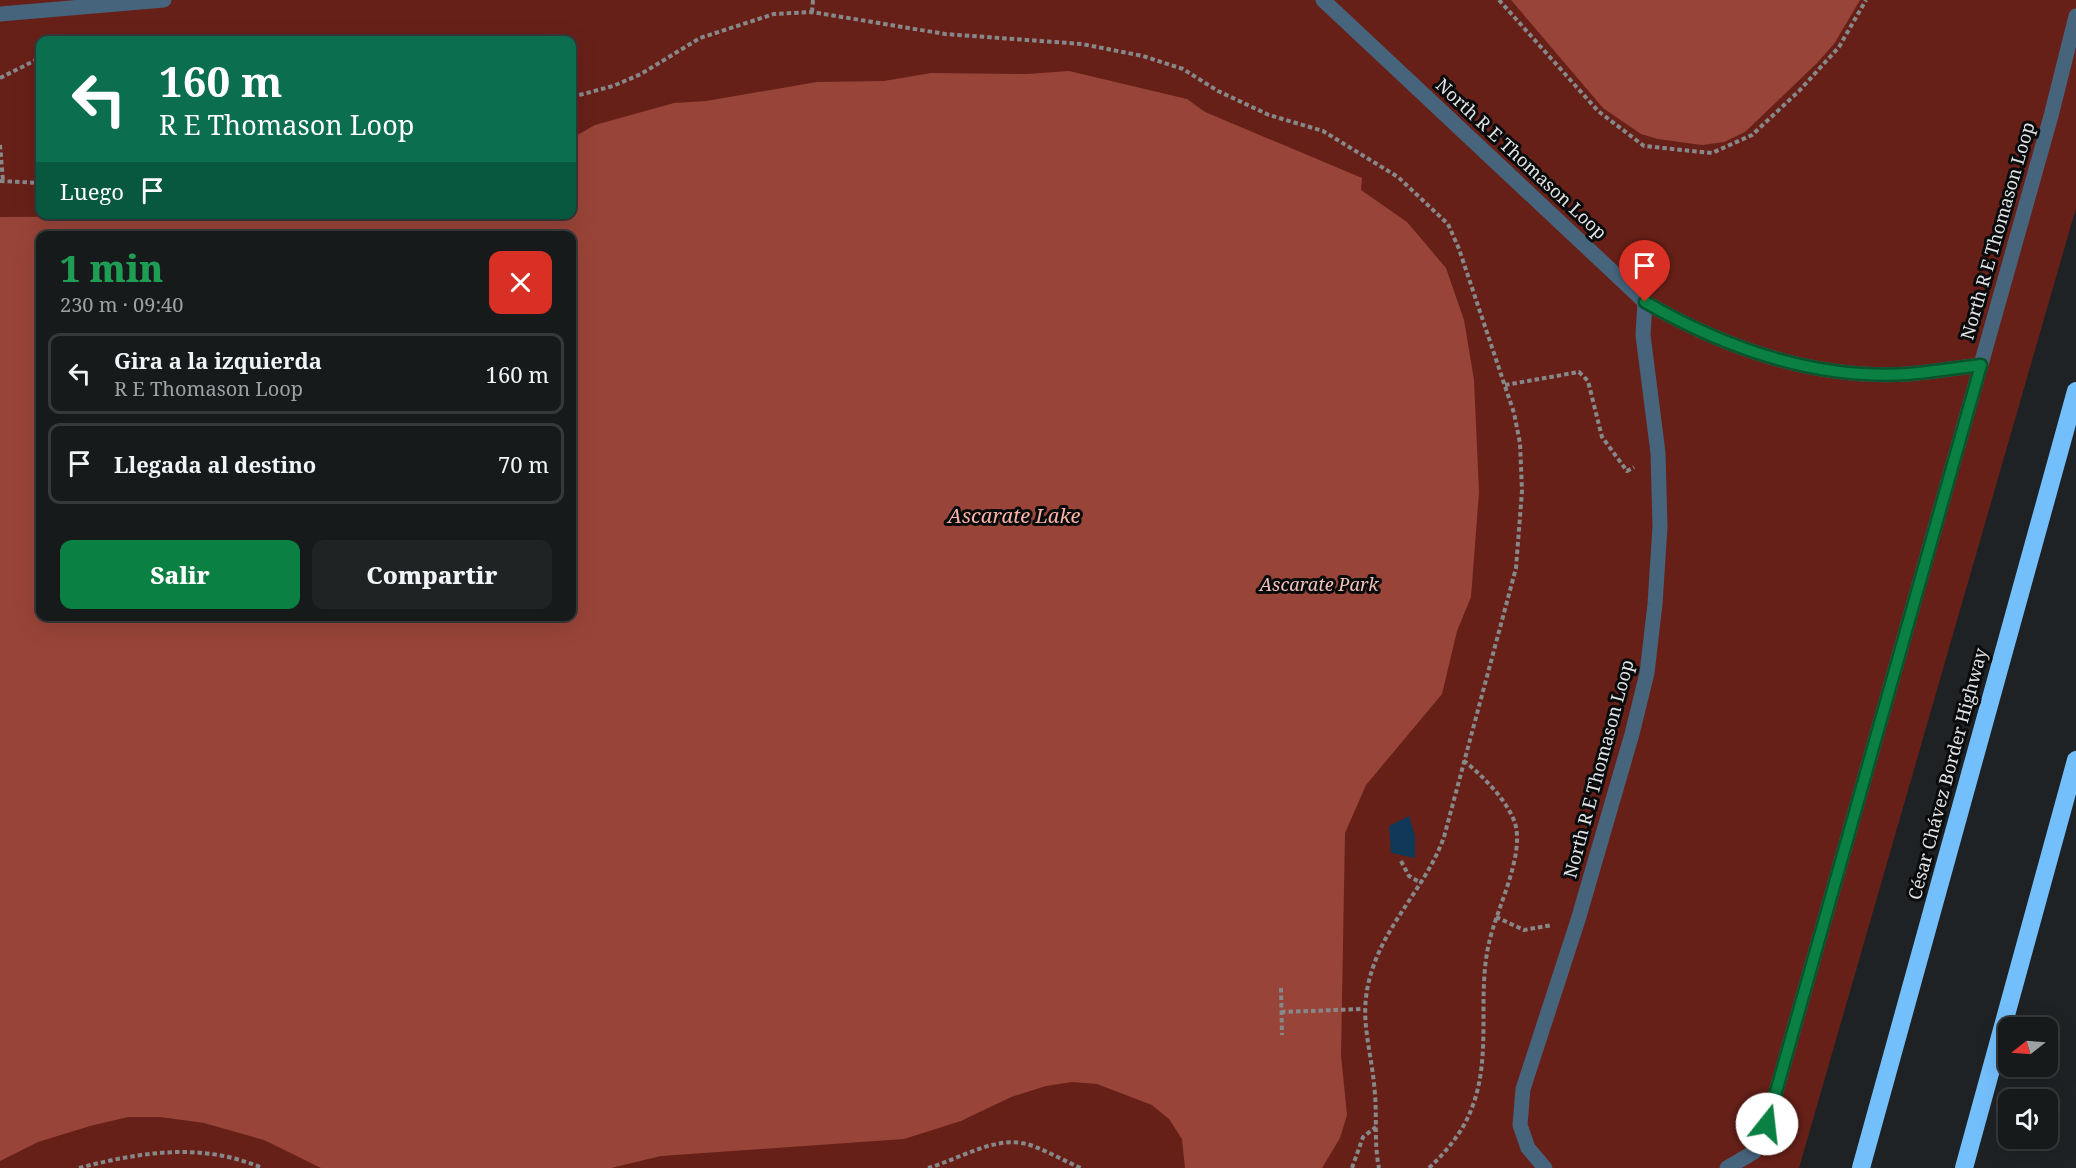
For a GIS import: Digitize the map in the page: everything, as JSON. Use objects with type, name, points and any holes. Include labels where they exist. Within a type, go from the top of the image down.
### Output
[{"type":"highway","name":"César Chávez Border Highway","points":[[1861,1168],[2076,391]]},
{"type":"highway","points":[[1964,1168],[2076,759]]},
{"type":"street","points":[[0,14],[164,0]]},
{"type":"street","name":"North R E Thomason Loop","points":[[1323,0],[1645,302],[1643,335],[1658,453],[1660,527],[1647,673],[1632,734],[1578,920],[1523,1089],[1520,1125],[1528,1148],[1545,1168]]},
{"type":"street","name":"North R E Thomason Loop","points":[[1727,1168],[1742,1165],[1754,1152],[1767,1124],[2051,116],[2076,16]]},
{"type":"street","points":[[1645,302],[1724,343],[1793,364],[1836,372],[1906,374],[1981,365]]},
{"type":"path","points":[[812,12],[813,0]]},
{"type":"path","points":[[1499,0],[1599,111],[1644,146],[1712,153],[1752,135],[1799,91],[1839,47],[1866,0]]},
{"type":"path","points":[[576,96],[613,86],[641,74],[700,38],[774,14],[812,12],[945,34],[1083,44],[1143,56],[1182,69],[1218,90],[1269,114],[1323,131],[1398,177],[1448,225],[1459,249],[1505,385],[1520,443],[1522,491],[1516,568],[1444,837],[1437,856],[1379,951],[1369,980],[1363,1009],[1373,1073],[1375,1149],[1379,1168]]},
{"type":"path","points":[[0,78],[36,60]]},
{"type":"path","points":[[0,145],[1,181],[36,183]]},
{"type":"path","points":[[1505,385],[1579,372],[1588,381],[1602,437],[1627,471],[1658,453]]},
{"type":"path","points":[[1429,1168],[1452,1147],[1463,1130],[1478,1089],[1482,1059],[1485,967],[1496,917],[1515,856],[1515,824],[1497,795],[1463,760]]},
{"type":"path","points":[[1401,861],[1409,876],[1421,883]]},
{"type":"path","points":[[1496,917],[1524,930]]},
{"type":"path","points":[[1281,988],[1282,1035]]},
{"type":"path","points":[[1281,1012],[1363,1009]]},
{"type":"path","points":[[1352,1168],[1363,1137],[1376,1127]]},
{"type":"path","points":[[928,1168],[995,1144],[1014,1141],[1055,1154],[1081,1168]]},
{"type":"path","points":[[79,1168],[133,1155],[175,1151],[213,1154],[262,1168]]},
{"type":"green space","name":"Ascarate Park","points":[[0,0],[2076,0],[2076,208],[1799,1168],[0,1168]]},
{"type":"water","points":[[1511,0],[1860,0],[1834,44],[1745,132],[1724,142],[1702,145],[1658,139],[1641,134],[1603,108]]},
{"type":"water","name":"Ascarate Lake","points":[[1069,71],[1187,99],[1205,112],[1362,178],[1361,190],[1407,222],[1446,268],[1464,320],[1474,380],[1479,492],[1471,597],[1457,631],[1442,694],[1366,785],[1345,833],[1341,1055],[1347,1115],[1340,1138],[1322,1168],[1185,1168],[1182,1139],[1169,1119],[1152,1105],[1097,1084],[1072,1082],[1046,1086],[1011,1097],[961,1121],[904,1139],[661,1156],[611,1168],[321,1168],[264,1140],[204,1123],[160,1117],[128,1117],[90,1126],[38,1142],[0,1161],[0,217],[36,217],[36,219],[576,219],[576,136],[595,125],[674,103],[706,101],[817,82],[884,81],[931,73],[1027,74]]},
{"type":"building","points":[[1409,816],[1415,836],[1415,858],[1391,853],[1389,826]]},
{"type":"route","points":[[1645,302],[1688,327],[1724,343],[1793,364],[1836,372],[1906,374],[1981,365],[1767,1124]]}]
